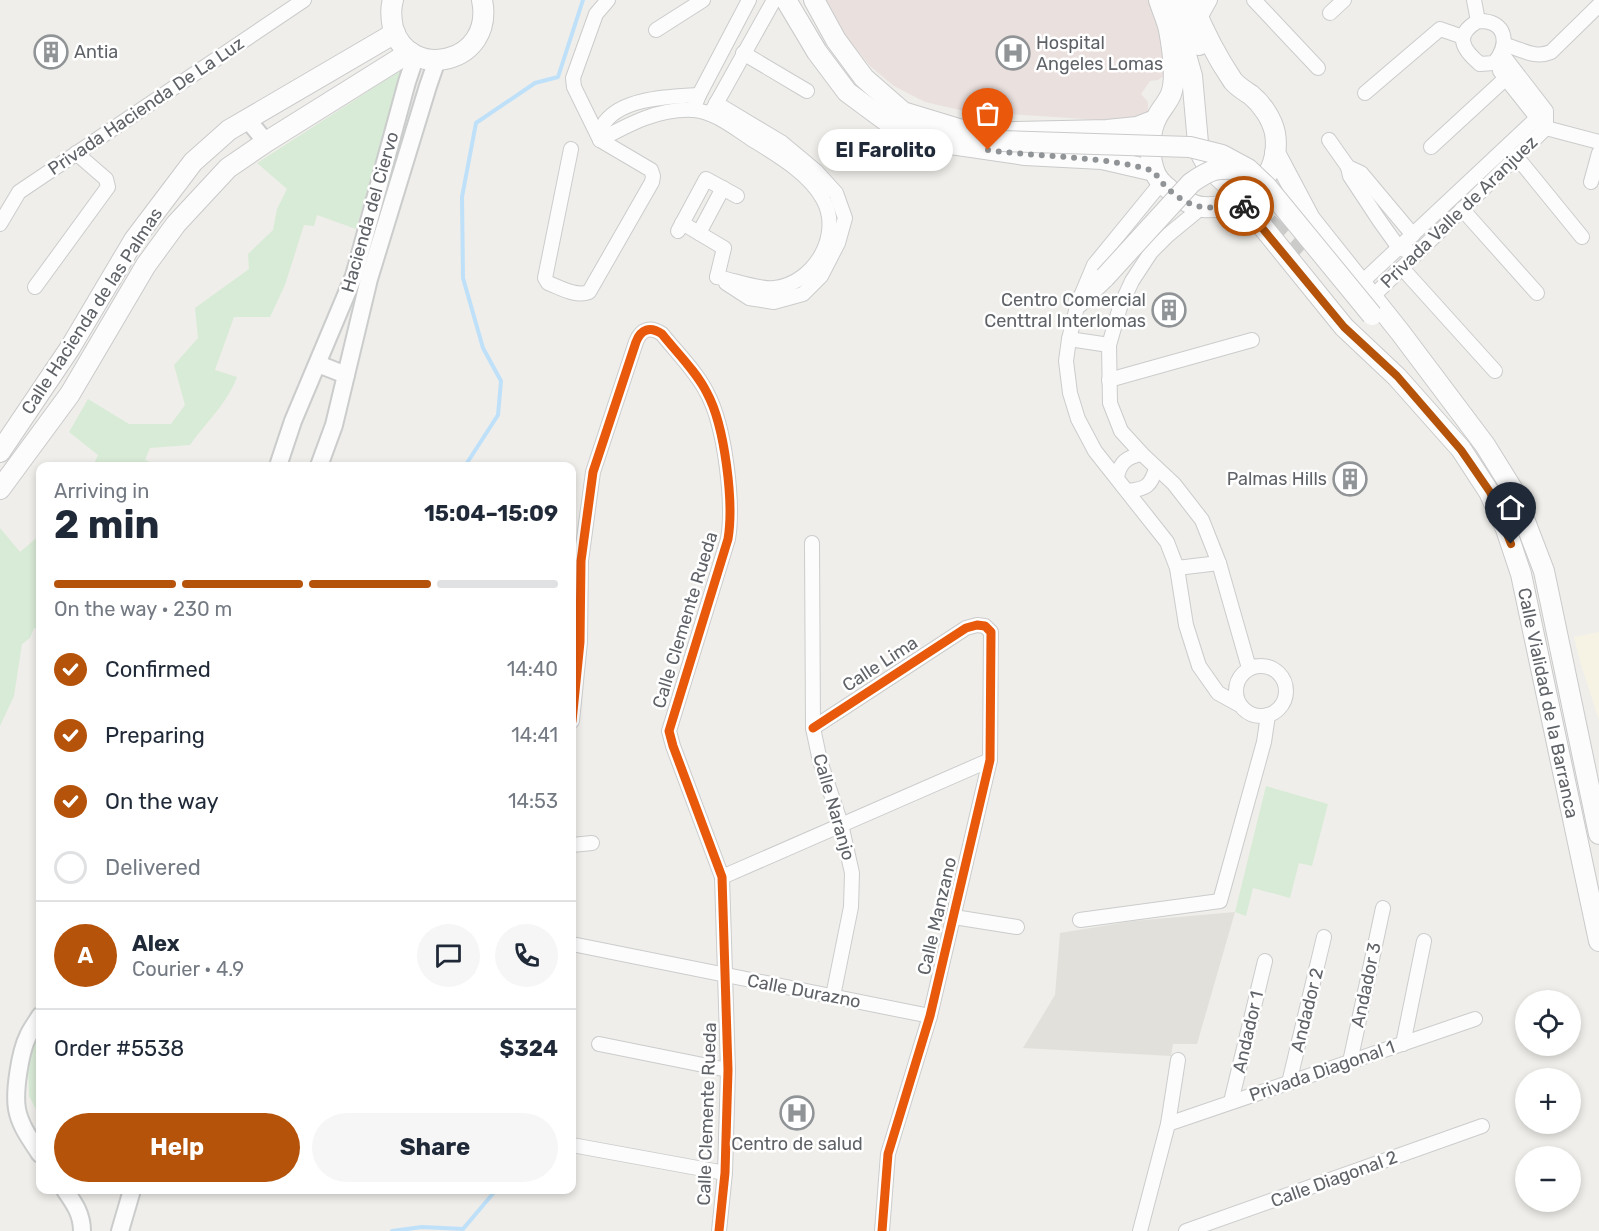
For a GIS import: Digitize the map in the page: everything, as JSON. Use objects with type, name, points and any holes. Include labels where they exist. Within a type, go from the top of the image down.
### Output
[{"type":"main road","points":[[393,0],[391,19],[401,43],[413,53],[437,60],[455,57],[467,50],[477,39],[483,26],[482,0]]},
{"type":"main road","points":[[786,0],[816,52],[847,92],[892,126],[951,144],[1025,155],[1102,159],[1157,177],[1180,198],[1202,207],[1257,190],[1269,173],[1275,153],[1275,132],[1267,113],[1253,97],[1209,61],[1185,22],[1176,0]]},
{"type":"main road","points":[[813,0],[836,40],[864,78],[903,112],[1001,141],[1190,147],[1222,155],[1248,170],[1268,188],[1369,298]]},
{"type":"main road","points":[[1157,177],[1150,147],[1155,120],[1172,93],[1174,77],[1169,28],[1159,0]]},
{"type":"main road","points":[[1191,0],[1199,20],[1235,84]]},
{"type":"main road","name":"Calle Vialidad de la Barranca","points":[[1169,28],[1186,55],[1192,75],[1198,143],[1208,167],[1259,222],[1344,327],[1397,376],[1461,450],[1490,492],[1506,529],[1521,574],[1599,942]]},
{"type":"main road","name":"Calle Hacienda de las Palmas","points":[[0,452],[70,348],[134,240],[193,162],[229,130],[395,33]]},
{"type":"main road","name":"Calle Hacienda de las Palmas","points":[[0,489],[70,394],[146,265],[176,224],[228,168],[266,142],[413,53]]},
{"type":"main road","points":[[972,133],[1107,130],[1137,127],[1155,120]]},
{"type":"main road","points":[[1102,159],[1112,150],[1113,144],[1107,130]]},
{"type":"main road","points":[[1275,153],[1310,219],[1369,298]]},
{"type":"main road","points":[[1078,303],[1105,277],[1191,183],[1208,171],[1223,168],[1248,170]]},
{"type":"main road","points":[[1259,222],[1270,197],[1295,190]]},
{"type":"main road","points":[[1300,253],[1336,300],[1344,327]]},
{"type":"main road","name":"Calle Vialidad de la Barranca","points":[[1369,298],[1400,332],[1485,444],[1513,490],[1544,571],[1599,834]]},
{"type":"main road","points":[[1432,417],[1452,402]]},
{"type":"street","name":"Privada Hacienda De La Luz","points":[[0,224],[19,192],[304,0]]},
{"type":"street","points":[[571,149],[545,278],[548,284],[584,294],[589,292],[652,182],[653,176],[651,170],[600,140],[574,87],[573,78],[596,14],[608,0]]},
{"type":"street","points":[[656,30],[703,0]]},
{"type":"street","points":[[693,110],[749,0]]},
{"type":"street","points":[[714,108],[774,0]]},
{"type":"street","points":[[1199,20],[1210,0]]},
{"type":"street","points":[[1254,0],[1318,68]]},
{"type":"street","points":[[1330,13],[1344,0]]},
{"type":"street","points":[[1474,0],[1478,21]]},
{"type":"street","points":[[1500,54],[1503,35],[1497,26],[1489,21],[1478,21],[1468,27],[1463,36],[1464,48],[1468,55],[1480,64],[1500,54],[1520,48],[1534,56],[1543,56],[1551,52],[1599,5]]},
{"type":"street","points":[[1365,93],[1440,29],[1463,36]]},
{"type":"street","name":"Hacienda del Ciervo","points":[[279,462],[293,421],[354,276],[413,53]]},
{"type":"street","points":[[743,53],[807,91]]},
{"type":"street","name":"Privada Valle de Aranjuez","points":[[1500,54],[1506,78],[1541,123]]},
{"type":"street","name":"Privada Valle de Aranjuez","points":[[1369,298],[1516,156],[1541,123],[1546,111],[1500,54]]},
{"type":"street","name":"Hacienda del Ciervo","points":[[320,462],[334,425],[369,279],[437,60]]},
{"type":"street","points":[[1431,147],[1506,78]]},
{"type":"street","points":[[600,140],[604,123],[614,114],[630,106],[663,97],[699,95]]},
{"type":"street","points":[[600,140],[635,121],[666,112],[714,108],[808,180],[823,199],[830,219],[829,240],[812,269],[792,284],[773,289],[717,277],[724,248],[699,233],[680,227],[704,181],[709,179],[737,196]]},
{"type":"street","points":[[247,119],[266,142]]},
{"type":"street","points":[[1541,123],[1599,142]]},
{"type":"street","name":"Privada Valle de Aranjuez","points":[[1369,298],[1399,248],[1541,123]]},
{"type":"street","points":[[1329,140],[1348,166],[1350,176],[1399,248],[1416,254]]},
{"type":"street","points":[[35,287],[108,187],[106,179],[76,153]]},
{"type":"street","points":[[1591,182],[1599,153]]},
{"type":"street","points":[[1516,156],[1582,237]]},
{"type":"street","points":[[1348,166],[1361,173],[1413,235]]},
{"type":"street","points":[[1157,177],[1136,216],[1094,265],[1078,303],[1066,361],[1070,393],[1078,419],[1095,451],[1167,542],[1177,568],[1186,625],[1199,666],[1218,693],[1251,714],[1268,715],[1275,712],[1285,698],[1284,681],[1273,669],[1257,666],[1249,668],[1237,680],[1235,688],[1238,704]]},
{"type":"street","points":[[699,233],[723,188]]},
{"type":"street","points":[[1202,207],[1151,252],[1132,281],[1120,307],[1109,345],[1110,403],[1121,431],[1174,484],[1202,520],[1219,563],[1249,668]]},
{"type":"street","points":[[1462,209],[1537,293]]},
{"type":"street","points":[[1136,216],[1146,215],[1156,218],[1168,235]]},
{"type":"street","points":[[1402,268],[1495,371]]},
{"type":"street","name":"Calle Clemente Rueda","points":[[576,685],[580,642],[581,561],[593,472],[636,342],[644,331],[657,330],[708,393],[720,425],[730,500],[731,521],[728,539],[669,731],[722,877],[728,1070],[725,1173],[719,1231]]},
{"type":"street","points":[[1069,339],[1109,345]]},
{"type":"street","points":[[1109,380],[1252,340]]},
{"type":"street","points":[[318,364],[346,375]]},
{"type":"street","points":[[1117,477],[1119,465],[1130,456],[1142,454]]},
{"type":"street","points":[[1128,491],[1143,490],[1153,480],[1156,468]]},
{"type":"street","name":"Calle Naranjo","points":[[813,543],[813,728],[820,760],[841,824],[852,873],[851,907],[833,996]]},
{"type":"street","points":[[1177,568],[1219,563]]},
{"type":"street","name":"Calle Manzano","points":[[882,1231],[888,1154],[930,1016],[990,760],[991,632],[985,626],[976,625],[966,628]]},
{"type":"street","name":"Calle Lima","points":[[813,728],[966,628]]},
{"type":"street","points":[[1080,920],[1220,901],[1264,742],[1268,715]]},
{"type":"street","points":[[722,877],[990,760]]},
{"type":"street","points":[[576,845],[592,843]]},
{"type":"street","name":"Andador 3","points":[[1350,1062],[1383,908]]},
{"type":"street","points":[[954,917],[1017,927]]},
{"type":"street","name":"Andador 2","points":[[1289,1083],[1324,937]]},
{"type":"street","points":[[1403,1044],[1424,941]]},
{"type":"street","name":"Calle Durazno","points":[[576,945],[930,1016]]},
{"type":"street","name":"Andador 1","points":[[1231,1102],[1265,961]]},
{"type":"street","name":"Privada Diagonal 1","points":[[1168,1124],[1475,1019]]},
{"type":"street","points":[[36,1023],[27,1037],[22,1054],[17,1089],[17,1109],[25,1133],[36,1148]]},
{"type":"street","points":[[599,1044],[728,1070]]},
{"type":"street","points":[[1140,1231],[1168,1124],[1178,1060]]},
{"type":"street","name":"Calle Diagonal 2","points":[[1186,1231],[1482,1126]]},
{"type":"street","points":[[576,1146],[725,1173]]},
{"type":"street","points":[[67,1194],[79,1213],[82,1231]]},
{"type":"street","points":[[120,1231],[131,1194]]},
{"type":"shaded area","name":"Hospital Angeles Lomas","points":[[824,0],[1152,0],[1164,41],[1165,75],[1158,80],[1150,81],[1141,94],[1148,102],[1148,111],[1144,116],[1131,122],[964,111],[925,102],[894,86],[870,66],[839,28]]},
{"type":"shaded area","points":[[1599,632],[1599,720],[1574,637]]},
{"type":"shaded area","points":[[1235,912],[1197,1044],[1173,1044],[1171,1056],[1023,1048],[1055,995],[1060,933],[1133,921]]},
{"type":"green space","points":[[403,69],[356,229],[317,215],[314,226],[304,225],[285,285],[270,317],[234,317],[215,370],[237,377],[228,396],[216,412],[190,445],[150,448],[145,460],[150,462],[95,462],[98,455],[69,432],[88,399],[129,424],[171,424],[185,405],[174,365],[198,338],[195,308],[249,269],[248,254],[273,230],[277,209],[287,189],[257,163]]},
{"type":"green space","points":[[0,528],[20,552],[36,538],[36,628],[34,628],[30,638],[22,644],[14,696],[0,726]]},
{"type":"green space","points":[[1266,786],[1328,804],[1312,866],[1299,863],[1290,898],[1253,888],[1246,916],[1235,912]]},
{"type":"green space","points":[[36,1033],[36,1109],[29,1096],[27,1047]]},
{"type":"waterway","points":[[468,462],[498,415],[501,381],[483,348],[463,278],[462,197],[476,123],[535,83],[558,77],[583,0]]},
{"type":"waterway","points":[[392,1231],[422,1227],[463,1229],[493,1194]]},
{"type":"tunnel","points":[[1268,223],[1301,253]]},
{"type":"cycle path","points":[[576,682],[580,642],[581,561],[593,472],[636,342],[643,332],[654,330],[662,334],[692,370],[707,393],[719,425],[729,486],[728,539],[669,731],[722,877],[728,1070],[725,1173],[719,1231]]},
{"type":"cycle path","points":[[813,728],[966,628],[977,625],[985,626],[991,632],[990,760],[930,1016],[888,1154],[882,1231]]},
{"type":"way so far","points":[[988,150],[1025,155],[1102,159],[1130,164],[1154,171],[1161,183],[1180,198],[1202,207],[1221,206],[1240,201],[1244,206]]},
{"type":"place","name":"Antia","points":[[51,52]]},
{"type":"place","name":"Hospital Angeles Lomas","points":[[1013,53]]},
{"type":"place","name":"El Farolito","points":[[988,150]]},
{"type":"place","name":"Centro Comercial Centtral Interlomas","points":[[1169,310]]},
{"type":"place","name":"Palmas Hills","points":[[1350,479]]},
{"type":"place","name":"Centro de salud","points":[[797,1113]]},
{"type":"route","points":[[1244,206],[1344,327],[1397,376],[1461,450],[1490,492],[1511,544]]}]
